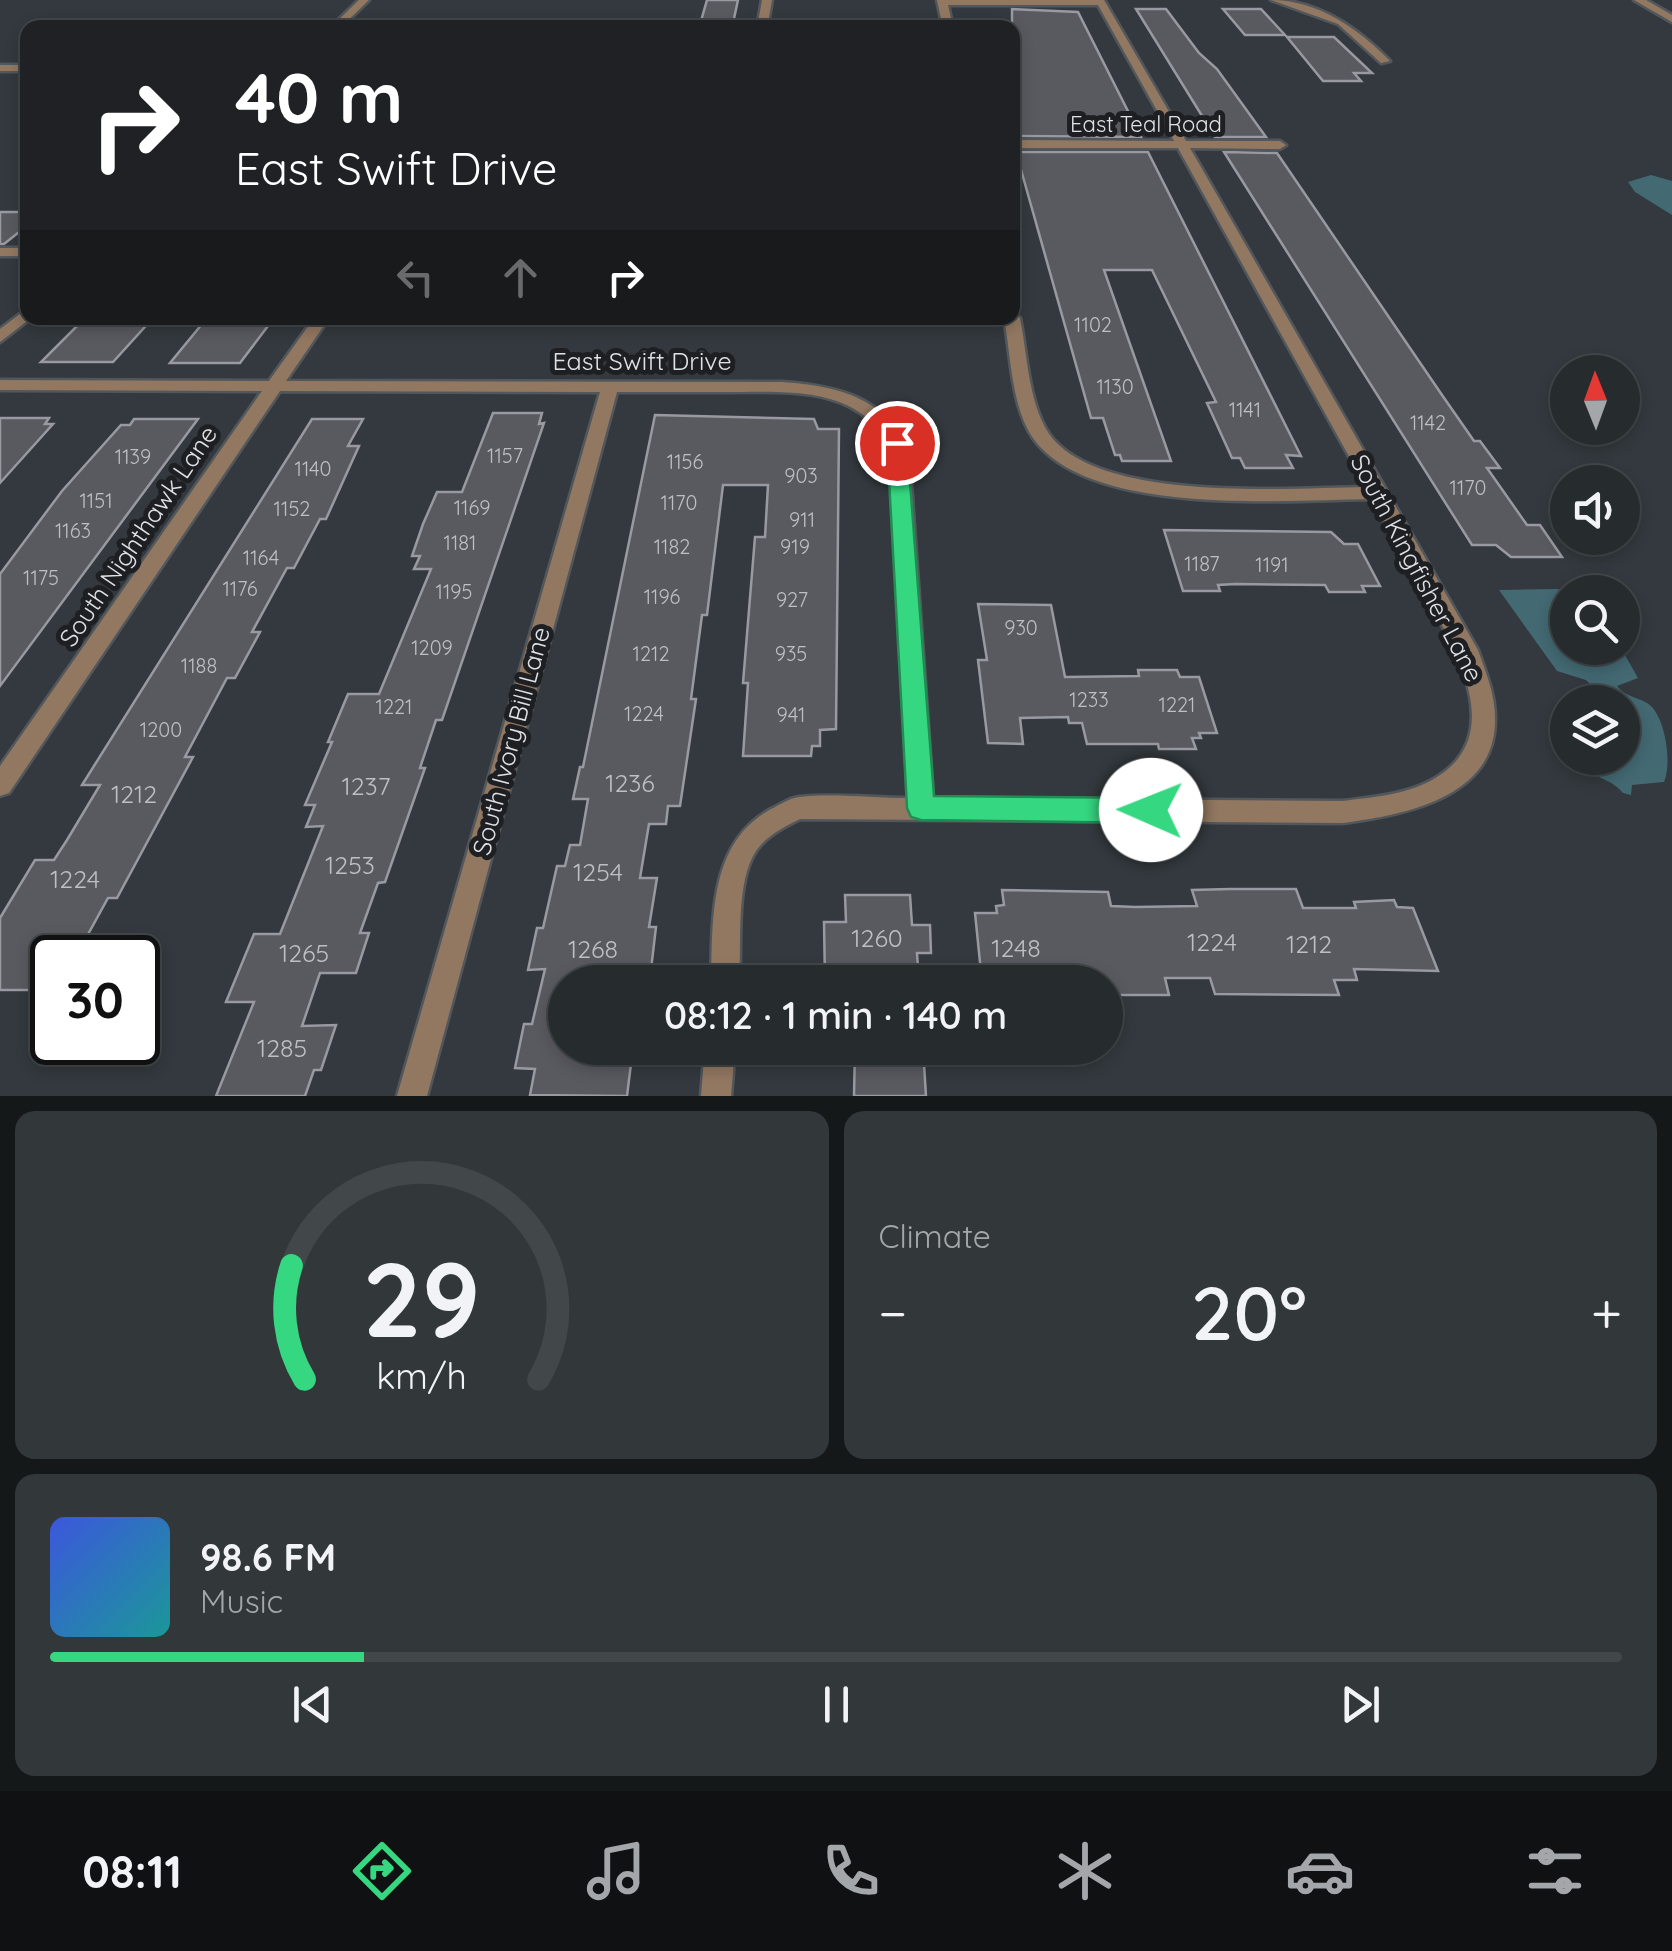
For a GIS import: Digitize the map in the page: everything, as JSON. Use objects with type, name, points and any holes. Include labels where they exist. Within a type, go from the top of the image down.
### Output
[{"type":"street","points":[[343,20],[364,0]]},
{"type":"street","points":[[1276,0],[1342,22],[1385,61]]},
{"type":"street","points":[[1639,0],[1672,19]]},
{"type":"street","name":"South Kingfisher Lane","points":[[726,965],[733,886],[743,850],[765,825],[797,808],[1343,812],[1388,808],[1424,798],[1452,781],[1473,758],[1484,734],[1487,709],[1482,681],[1101,2],[942,1]]},
{"type":"street","name":"East Teal Road","points":[[1020,144],[1280,144]]},
{"type":"street","points":[[0,337],[20,319]]},
{"type":"street","name":"South Nighthawk Lane","points":[[0,786],[316,325]]},
{"type":"street","points":[[1014,325],[1039,433],[1048,446],[1078,468],[1120,485],[1168,491],[1378,493]]},
{"type":"street","name":"East Swift Drive","points":[[0,386],[817,390],[864,406],[892,433],[900,454],[921,808]]},
{"type":"street","name":"South Ivory Bill Lane","points":[[412,1096],[610,386]]},
{"type":"street","points":[[716,1096],[719,1065]]},
{"type":"water","points":[[1651,175],[1672,181],[1672,215],[1635,192],[1628,182]]},
{"type":"water","points":[[1550,589],[1550,661],[1499,590]]},
{"type":"water","points":[[1553,665],[1631,665],[1638,678],[1620,685],[1591,685],[1557,671]]},
{"type":"water","points":[[1640,700],[1651,706],[1660,722],[1666,743],[1664,782],[1632,785],[1631,795],[1596,775],[1640,775]]},
{"type":"building","points":[[707,0],[738,0],[734,20],[701,20]]},
{"type":"building","points":[[1012,9],[1078,12],[1141,137],[1020,136],[1020,20],[1012,20]]},
{"type":"building","points":[[1136,9],[1166,9],[1199,53],[1217,69],[1266,137],[1215,137]]},
{"type":"building","points":[[1223,9],[1261,9],[1285,35],[1245,35]]},
{"type":"building","points":[[1287,37],[1334,37],[1372,73],[1354,73],[1361,81],[1323,81]]},
{"type":"building","points":[[1020,152],[1148,152],[1301,456],[1286,455],[1293,468],[1245,468],[1240,458],[1232,458],[1207,403],[1216,402],[1152,270],[1104,270],[1171,461],[1122,461],[1120,455],[1115,455],[1103,418],[1091,418],[1020,166]]},
{"type":"building","points":[[1224,152],[1277,153],[1474,441],[1480,441],[1500,468],[1487,468],[1527,525],[1540,525],[1550,540],[1550,555],[1562,557],[1511,557],[1496,545],[1472,545]]},
{"type":"building","points":[[0,212],[20,212],[20,231],[0,244]]},
{"type":"building","points":[[78,325],[147,325],[113,362],[41,362]]},
{"type":"building","points":[[201,325],[269,325],[240,363],[170,363]]},
{"type":"building","points":[[493,413],[542,413],[539,424],[544,423],[442,720],[436,720],[420,768],[425,768],[385,882],[378,883],[360,933],[369,933],[356,973],[320,973],[302,1026],[336,1025],[321,1070],[314,1070],[305,1096],[216,1096],[254,1002],[226,1002],[254,934],[280,934],[323,826],[306,827],[315,805],[305,805],[332,742],[328,742],[348,694],[379,694],[431,569],[414,569],[420,556],[412,556],[423,524],[437,492],[462,492]]},
{"type":"building","points":[[655,415],[814,419],[818,429],[839,429],[836,729],[820,730],[820,746],[812,746],[811,756],[743,756],[748,683],[743,683],[755,537],[765,537],[768,485],[723,485],[707,615],[702,615],[691,699],[696,699],[680,806],[668,806],[666,824],[649,824],[640,878],[657,878],[649,927],[656,927],[652,965],[548,965],[548,1065],[631,1065],[627,1096],[530,1095],[535,1069],[515,1068],[524,1024],[532,1024],[545,969],[528,970],[537,928],[543,928],[557,866],[565,866],[570,845],[580,845],[588,799],[573,799],[583,767]]},
{"type":"building","points":[[0,418],[49,418],[45,424],[53,424],[0,483]]},
{"type":"building","points":[[134,419],[198,419],[0,686],[0,574],[62,491],[121,425],[130,425]]},
{"type":"building","points":[[312,419],[363,419],[348,446],[359,446],[326,519],[320,519],[294,568],[287,568],[252,632],[260,632],[235,678],[227,678],[185,757],[193,757],[117,898],[108,898],[88,935],[30,935],[30,990],[0,990],[0,918],[35,860],[54,860],[100,785],[82,785]]},
{"type":"building","points":[[1164,530],[1331,532],[1344,544],[1358,544],[1380,586],[1362,586],[1365,592],[1329,592],[1325,585],[1236,584],[1218,585],[1220,591],[1183,591]]},
{"type":"building","points":[[978,604],[1051,605],[1065,677],[1139,676],[1138,670],[1177,670],[1180,677],[1199,677],[1217,733],[1199,733],[1201,738],[1192,738],[1196,749],[1159,749],[1158,744],[1087,744],[1082,723],[1069,723],[1068,717],[1020,718],[1023,744],[988,743],[978,660],[987,660]]},
{"type":"building","points":[[1296,889],[1303,908],[1356,908],[1354,902],[1394,900],[1397,907],[1413,908],[1438,971],[1354,969],[1357,980],[1334,980],[1339,995],[1215,994],[1210,978],[1165,978],[1169,995],[1123,995],[1123,965],[980,965],[975,913],[997,913],[996,906],[1004,905],[1002,890],[1108,892],[1111,906],[1135,907],[1197,906],[1192,890]]},
{"type":"building","points":[[845,895],[910,895],[912,925],[930,925],[931,953],[917,953],[918,965],[825,965],[824,922],[846,922]]},
{"type":"building","points":[[855,1065],[924,1065],[926,1096],[854,1096]]},
{"type":"route","points":[[897,443],[921,808],[1151,810]]}]
